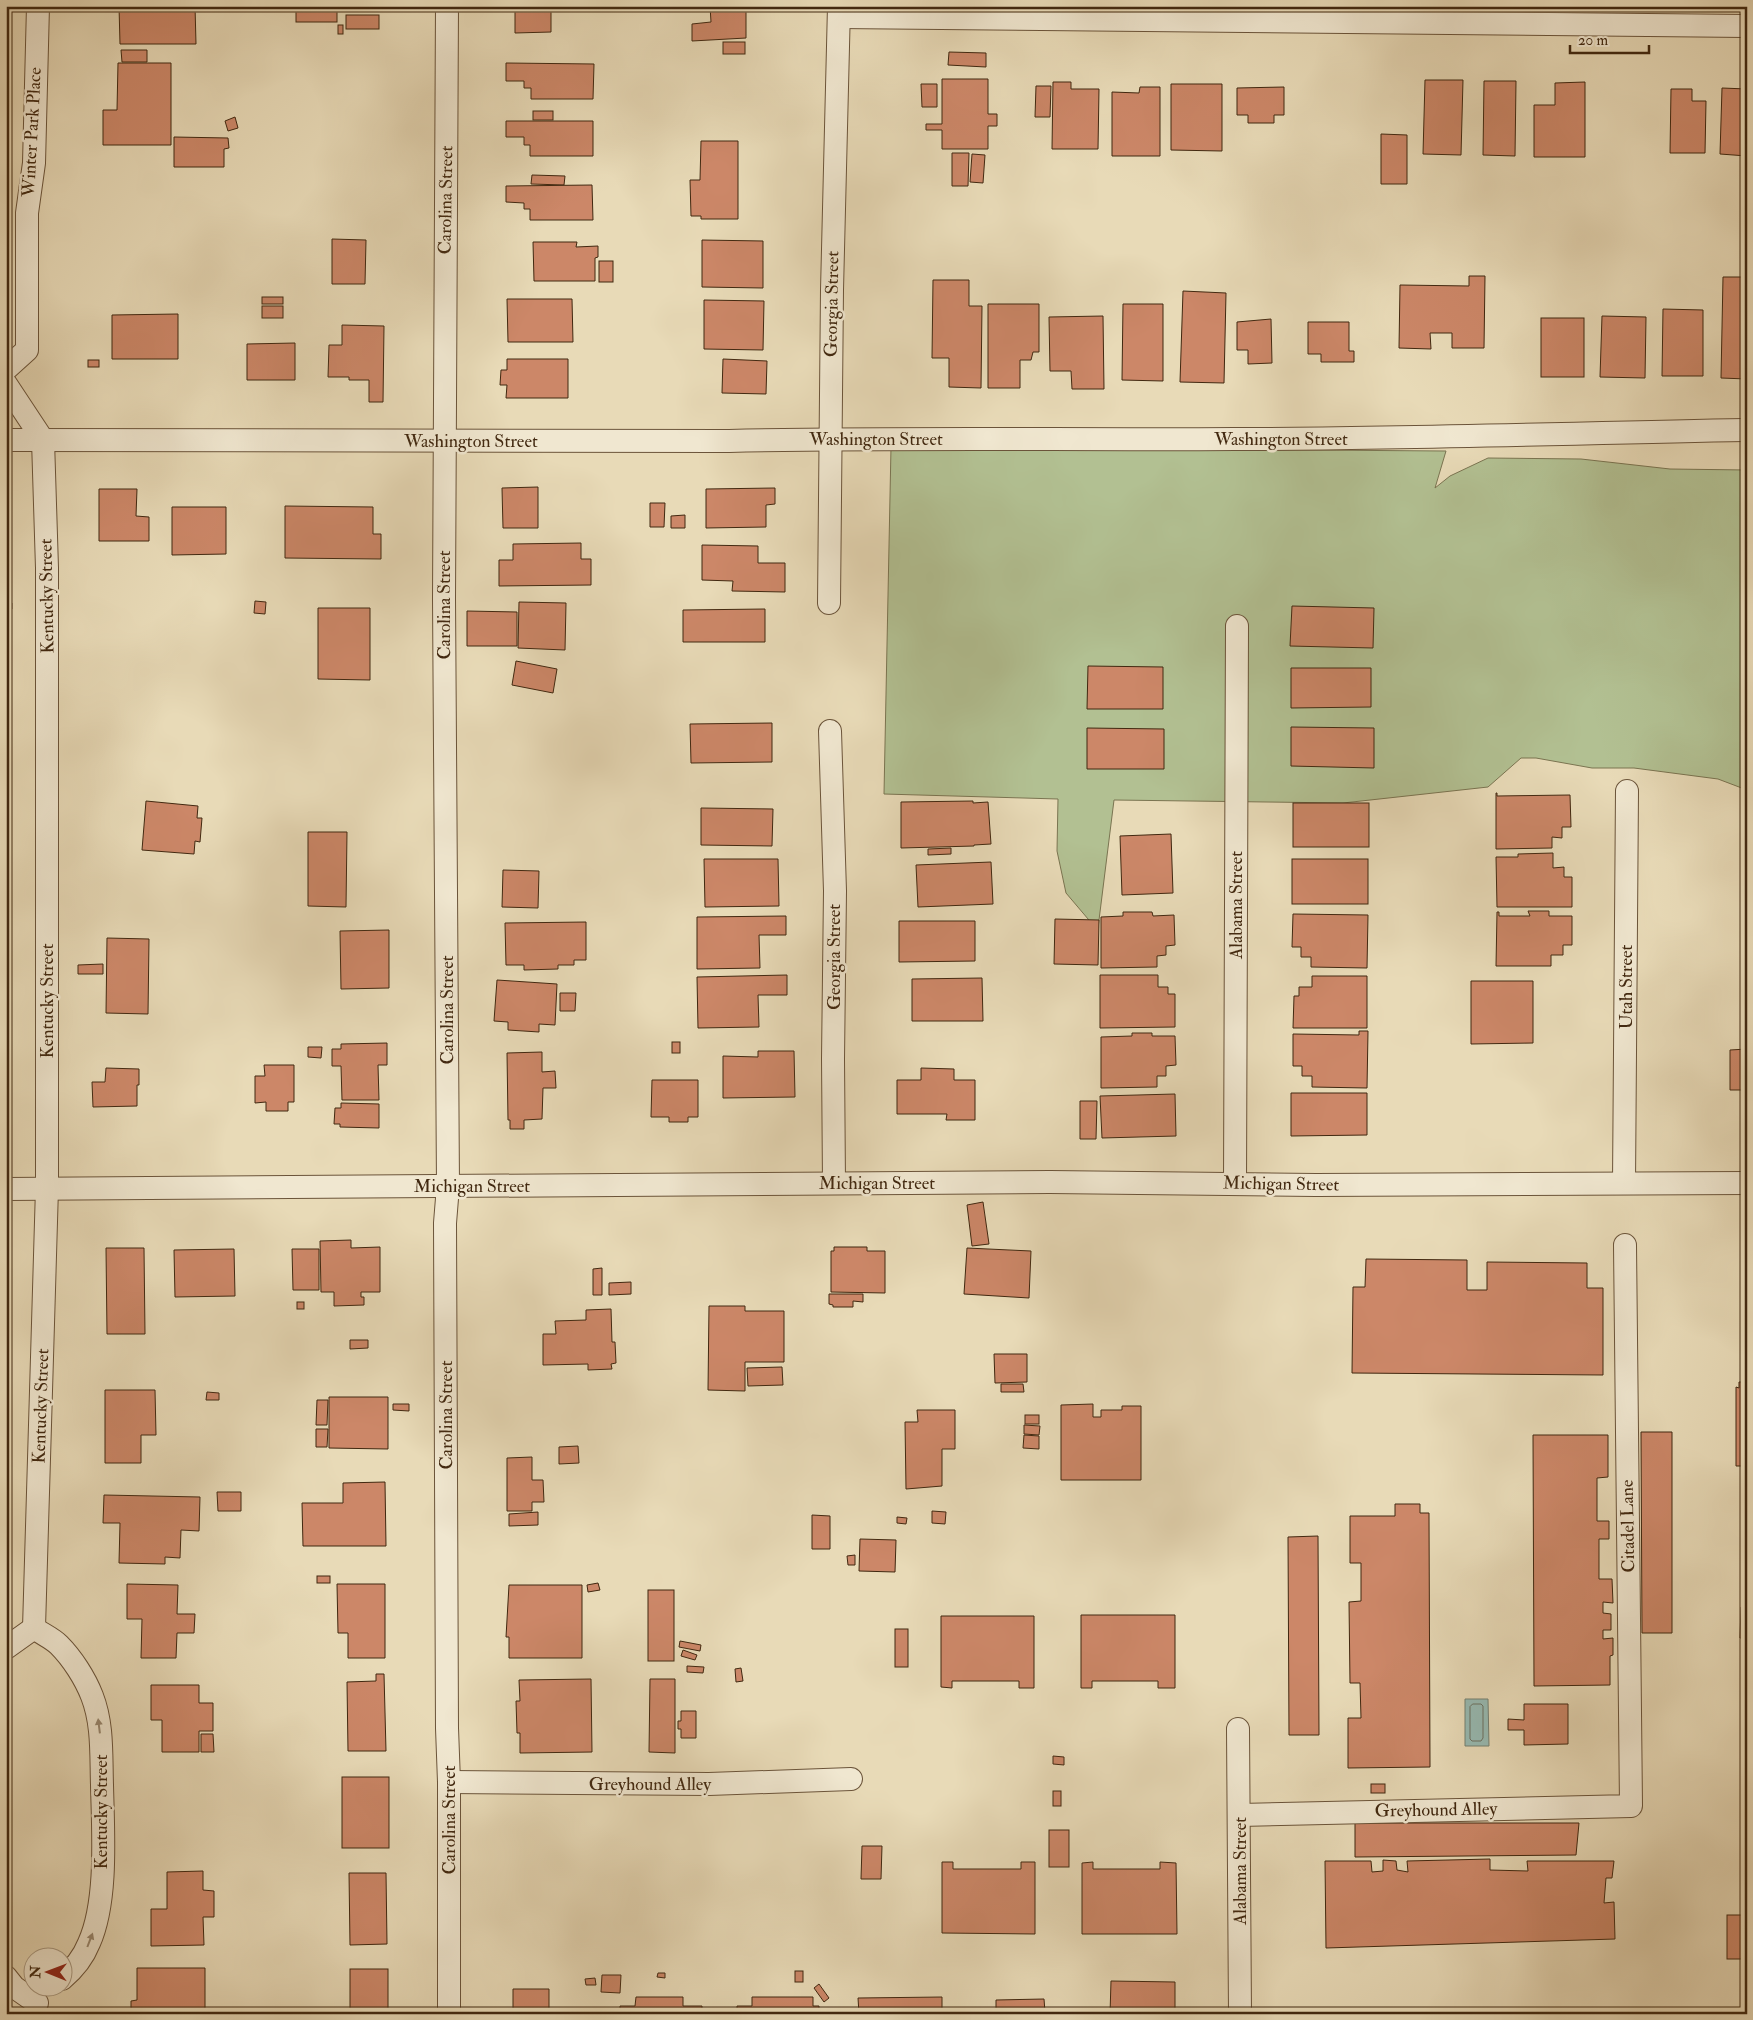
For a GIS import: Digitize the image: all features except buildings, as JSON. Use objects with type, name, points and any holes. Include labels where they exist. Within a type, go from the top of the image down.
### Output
[{"type":"street","name":"Winter Park Place","points":[[6,369],[27,350],[27,213],[34,164],[38,6]]},
{"type":"street","name":"Carolina Street","points":[[447,6],[444,600],[448,1186],[445,1233],[447,1728],[450,1782],[449,2014]]},
{"type":"street","points":[[839,12],[1150,14],[1747,26]]},
{"type":"street","name":"Georgia Street","points":[[829,603],[832,290],[839,12]]},
{"type":"street","points":[[6,384],[43,440]]},
{"type":"street","name":"Washington Street","points":[[6,440],[729,441],[831,438],[1397,438],[1579,432],[1745,430]]},
{"type":"street","name":"Kentucky Street","points":[[43,440],[48,568],[47,1188],[34,1628],[59,1645],[77,1668],[92,1695],[100,1724],[103,1822],[102,1882],[98,1912],[90,1942],[76,1967],[72,1970]]},
{"type":"street","name":"Alabama Street","points":[[1235,1184],[1237,626]]},
{"type":"street","name":"Georgia Street","points":[[830,731],[835,900],[834,1183]]},
{"type":"street","name":"Utah Street","points":[[1624,1184],[1627,791]]},
{"type":"street","name":"Michigan Street","points":[[6,1188],[1050,1182],[1326,1185],[1747,1184]]},
{"type":"street","name":"Citadel Lane","points":[[1625,1245],[1631,1806]]},
{"type":"street","points":[[6,1648],[34,1628]]},
{"type":"street","name":"Alabama Street","points":[[1238,1729],[1240,2014]]},
{"type":"street","name":"Greyhound Alley","points":[[450,1782],[709,1784],[851,1779]]},
{"type":"street","name":"Greyhound Alley","points":[[1240,1815],[1631,1806]]},
{"type":"street","points":[[6,1977],[37,2008],[46,1998]]},
{"type":"green space","points":[[891,447],[1446,451],[1435,488],[1450,476],[1488,458],[1581,459],[1670,469],[1747,470],[1747,790],[1718,779],[1634,768],[1592,768],[1536,758],[1521,758],[1488,787],[1343,803],[1114,800],[1098,928],[1094,926],[1066,893],[1057,851],[1058,799],[884,794]]},
{"type":"water","points":[[1465,1699],[1488,1699],[1489,1746],[1465,1746]]}]
